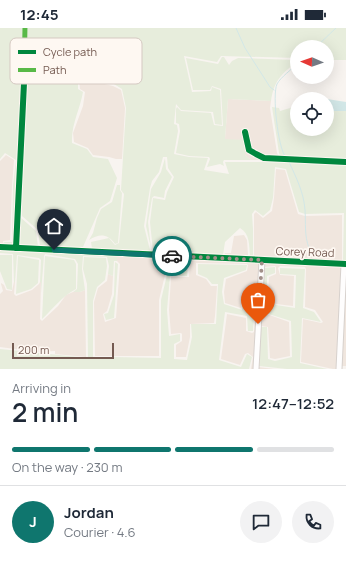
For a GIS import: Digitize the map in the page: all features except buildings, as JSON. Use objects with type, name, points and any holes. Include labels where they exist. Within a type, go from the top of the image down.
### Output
[{"type":"street","points":[[16,248],[24,84]]},
{"type":"street","points":[[245,132],[249,150],[264,158],[346,162]]},
{"type":"street","name":"Corey Road","points":[[0,247],[345,264]]},
{"type":"street","points":[[256,369],[262,260]]},
{"type":"street","points":[[339,369],[345,264]]},
{"type":"shaded area","points":[[80,84],[104,84],[121,90],[125,108],[122,159],[93,155],[88,148],[74,142],[73,133],[83,106],[85,92],[80,89]]},
{"type":"shaded area","points":[[228,99],[271,101],[270,108],[277,153],[281,160],[251,160],[225,139]]},
{"type":"shaded area","points":[[334,100],[346,102],[346,111],[334,111]]},
{"type":"shaded area","points":[[6,155],[14,160],[10,240],[3,241],[4,246],[0,246],[0,161]]},
{"type":"shaded area","points":[[276,169],[285,170],[298,214],[305,216],[342,215],[342,261],[224,256],[225,253],[231,253],[234,236],[244,235],[247,240],[248,255],[254,256],[254,214],[256,212],[263,218],[272,211]]},
{"type":"shaded area","points":[[117,255],[346,266],[346,366],[342,366],[342,369],[333,369],[301,362],[303,319],[321,323],[323,322],[315,310],[305,307],[305,267],[280,266],[278,268],[280,275],[294,276],[293,306],[276,304],[268,299],[269,277],[276,274],[276,267],[264,267],[261,312],[289,322],[290,356],[275,359],[270,358],[268,327],[261,326],[258,367],[274,369],[251,369],[253,357],[248,353],[245,354],[240,365],[221,359],[227,314],[246,318],[246,331],[252,333],[254,332],[256,295],[242,294],[241,308],[225,303],[224,292],[226,279],[247,271],[247,264],[196,263],[196,275],[206,279],[211,286],[217,286],[215,316],[214,323],[190,324],[190,337],[186,357],[176,357],[176,345],[182,341],[182,334],[171,334],[169,310],[171,277],[189,277],[190,264],[188,262],[166,261],[165,275],[159,300],[159,356],[95,356],[94,302],[98,288],[107,281],[108,274],[113,276],[112,294],[107,311],[103,314],[105,322],[116,318],[120,264],[117,261]]},
{"type":"shaded area","points":[[14,282],[14,294],[16,296],[32,290],[41,282],[40,319],[42,321],[58,306],[66,295],[85,290],[86,357],[55,354],[55,351],[37,352],[0,347],[0,294],[3,291],[1,283],[4,285],[6,290],[12,291]]},
{"type":"green space","points":[[0,28],[24,28],[24,38],[10,38],[10,84],[22,84],[15,245],[5,245],[4,242],[12,242],[13,186],[16,160],[5,153],[0,159]]},
{"type":"green space","points":[[28,28],[346,28],[346,60],[334,60],[334,40],[290,40],[290,58],[221,56],[217,62],[184,56],[192,92],[211,91],[212,87],[220,90],[222,125],[215,124],[213,112],[181,110],[176,104],[174,124],[177,125],[178,131],[174,154],[189,157],[208,158],[204,170],[229,174],[225,162],[283,162],[279,153],[272,107],[279,108],[280,111],[290,108],[290,136],[334,136],[334,111],[346,111],[346,158],[289,156],[293,161],[346,164],[346,260],[343,260],[344,213],[305,214],[299,212],[286,169],[275,167],[273,198],[270,210],[263,216],[255,210],[252,214],[253,255],[250,255],[246,233],[240,228],[225,242],[223,255],[217,256],[153,251],[150,222],[153,198],[165,200],[174,177],[168,168],[167,157],[163,157],[159,172],[152,181],[150,188],[144,226],[150,250],[148,252],[92,249],[91,242],[109,238],[115,245],[119,243],[124,194],[121,190],[126,108],[122,89],[114,84],[142,84],[142,38],[28,38]]},
{"type":"green space","points":[[222,57],[224,57],[229,65],[232,61],[238,58],[290,60],[290,68],[276,83],[271,101],[228,99],[225,139],[246,140],[245,155],[251,160],[224,160],[224,166],[220,164],[207,167],[210,159],[209,157],[189,156],[176,153],[180,131],[179,124],[176,123],[176,109],[177,107],[181,111],[211,113],[214,125],[223,126],[221,89],[212,86],[210,90],[193,90],[186,58],[218,64]]},
{"type":"green space","points":[[26,84],[78,84],[78,89],[83,92],[74,123],[72,143],[87,149],[93,157],[108,159],[117,178],[110,201],[100,208],[83,247],[40,246],[38,230],[22,216],[21,162]]},
{"type":"green space","points":[[165,158],[166,169],[172,177],[165,191],[164,198],[154,196],[152,198],[148,222],[151,248],[146,226],[151,189],[161,172]]},
{"type":"green space","points":[[117,185],[120,185],[120,190],[122,193],[118,243],[115,244],[106,236],[100,236],[89,240],[93,233],[101,209],[112,202]]},
{"type":"green space","points":[[20,217],[36,231],[38,247],[19,247]]},
{"type":"green space","points":[[19,250],[117,255],[117,261],[114,261],[113,276],[108,274],[109,266],[107,257],[83,256],[82,269],[85,290],[73,292],[77,289],[78,264],[75,259],[45,254],[41,293],[41,260],[39,258],[17,255],[14,282],[13,254],[0,253],[0,251],[18,252]]},
{"type":"green space","points":[[0,255],[12,255],[12,290],[7,289],[0,271]]},
{"type":"green space","points":[[18,256],[39,260],[38,283],[31,289],[16,294]]},
{"type":"green space","points":[[45,256],[74,260],[76,264],[76,289],[62,299],[42,319]]},
{"type":"green space","points":[[84,257],[106,258],[107,266],[105,280],[97,287],[93,301],[93,358],[161,358],[161,300],[167,275],[166,262],[188,264],[187,276],[170,276],[167,310],[169,336],[180,334],[180,341],[174,344],[174,359],[187,360],[192,337],[191,324],[216,324],[218,284],[212,284],[207,278],[198,274],[198,264],[247,265],[246,270],[224,278],[222,292],[224,304],[242,310],[243,295],[255,296],[253,331],[248,331],[247,316],[225,312],[219,360],[241,367],[247,354],[252,357],[249,369],[0,369],[0,349],[88,358],[87,284],[83,269]]},
{"type":"green space","points":[[115,262],[118,264],[114,318],[106,320],[104,314],[108,313],[114,295]]},
{"type":"green space","points":[[275,267],[275,273],[267,276],[267,299],[276,305],[295,308],[296,275],[280,274],[280,268],[305,269],[303,308],[314,312],[321,322],[302,318],[300,363],[327,369],[287,369],[259,366],[261,327],[267,327],[268,359],[275,361],[292,357],[291,321],[262,312],[264,268]]},
{"type":"waterway","points":[[236,28],[245,48],[270,87],[274,90]]},
{"type":"waterway","points":[[323,40],[336,28]]},
{"type":"waterway","points":[[285,156],[282,151],[278,132],[275,99],[277,84],[290,70]]},
{"type":"waterway","points":[[289,162],[303,197],[307,243],[309,248]]},
{"type":"marked path","points":[[25,28],[25,38]]},
{"type":"cycle path","points":[[16,248],[24,84]]},
{"type":"cycle path","points":[[245,132],[249,150],[264,158],[346,162]]},
{"type":"cycle path","points":[[0,247],[346,264]]},
{"type":"way so far","points":[[172,256],[262,260],[258,324]]},
{"type":"route","points":[[54,250],[172,256]]}]
